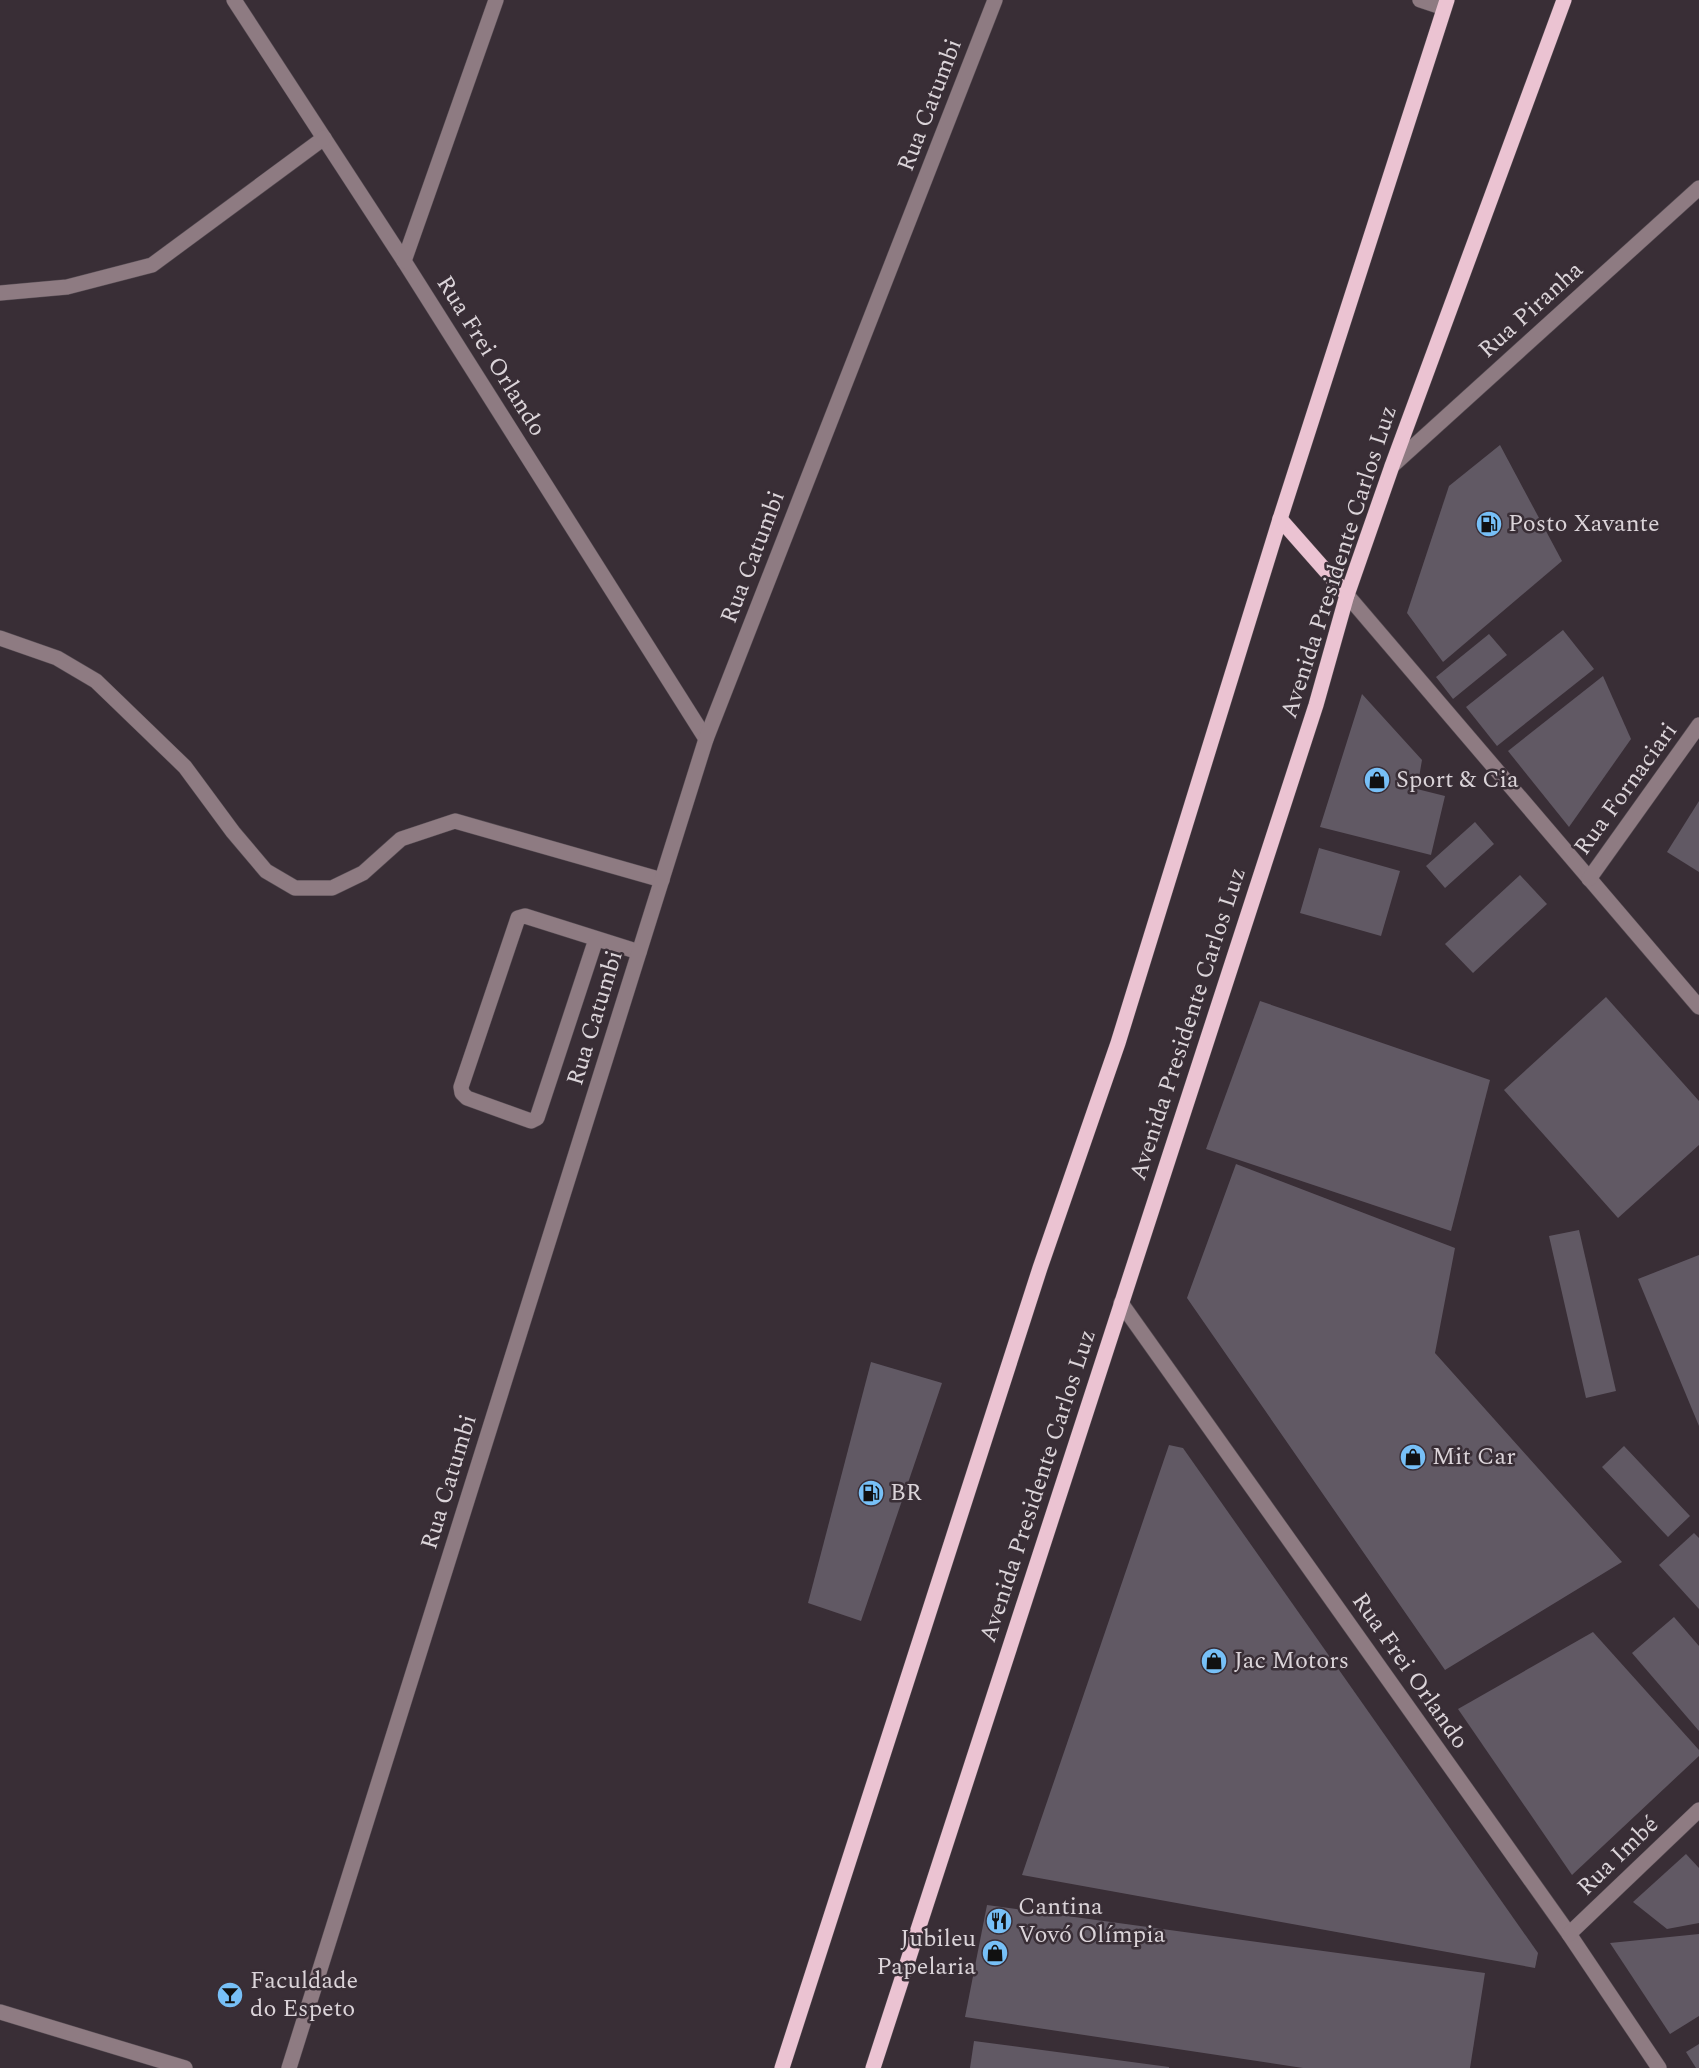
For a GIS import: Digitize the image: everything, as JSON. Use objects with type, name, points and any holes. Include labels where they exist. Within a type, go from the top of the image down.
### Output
[{"type":"main road","name":"Avenida Presidente Carlos Luz","points":[[873,2068],[1316,705],[1347,595],[1392,466],[1564,0]]},
{"type":"main road","points":[[782,2068],[1040,1268],[1118,1043],[1280,519],[1446,4]]},
{"type":"main road","points":[[1280,519],[1347,595]]},
{"type":"street","name":"Rua Frei Orlando","points":[[234,0],[404,261],[706,739]]},
{"type":"street","points":[[404,261],[496,0]]},
{"type":"street","name":"Rua Catumbi","points":[[289,2068],[706,739],[995,0]]},
{"type":"street","points":[[1420,0],[1446,4]]},
{"type":"street","points":[[0,293],[67,286],[152,265],[324,138]]},
{"type":"street","name":"Rua Piranha","points":[[1392,466],[1699,189]]},
{"type":"street","points":[[1347,595],[1699,1007]]},
{"type":"street","points":[[0,638],[57,658],[96,681],[185,767],[233,832],[266,871],[295,888],[332,888],[363,873],[401,839],[455,821],[662,880]]},
{"type":"street","name":"Rua Fornaciari","points":[[1589,879],[1699,725]]},
{"type":"street","points":[[596,939],[537,1118],[531,1121],[467,1098],[462,1093],[461,1087],[518,918],[525,916],[639,952]]},
{"type":"street","name":"Rua Frei Orlando","points":[[1121,1303],[1569,1934],[1659,2068]]},
{"type":"street","name":"Rua Imbé","points":[[1569,1934],[1699,1810]]},
{"type":"street","points":[[0,2012],[185,2068]]},
{"type":"building","name":"Posto Xavante","points":[[1500,445],[1562,561],[1443,662],[1407,613],[1449,486]]},
{"type":"building","points":[[1563,630],[1594,669],[1497,746],[1466,707]]},
{"type":"building","points":[[1489,634],[1507,655],[1453,699],[1436,677]]},
{"type":"building","points":[[1603,676],[1631,739],[1569,827],[1508,751]]},
{"type":"building","name":"Sport & Cia","points":[[1362,694],[1422,760],[1417,789],[1445,796],[1431,855],[1320,827]]},
{"type":"building","points":[[1699,801],[1699,872],[1667,852]]},
{"type":"building","points":[[1475,822],[1494,844],[1445,888],[1426,866]]},
{"type":"building","points":[[1319,848],[1400,871],[1381,936],[1300,913]]},
{"type":"building","points":[[1520,875],[1547,904],[1473,973],[1445,944]]},
{"type":"building","points":[[1606,997],[1699,1101],[1699,1145],[1618,1218],[1504,1090]]},
{"type":"building","points":[[1260,1001],[1490,1080],[1451,1231],[1206,1149]]},
{"type":"building","name":"Mit Car","points":[[1236,1164],[1455,1248],[1435,1353],[1622,1562],[1445,1670],[1187,1298]]},
{"type":"building","points":[[1579,1230],[1616,1391],[1586,1398],[1549,1236]]},
{"type":"building","points":[[1699,1255],[1699,1426],[1638,1279]]},
{"type":"building","name":"BR","points":[[871,1362],[942,1383],[861,1621],[808,1603]]},
{"type":"building","name":"Jac Motors","points":[[1169,1445],[1183,1448],[1538,1953],[1535,1968],[1022,1875]]},
{"type":"building","points":[[1624,1446],[1690,1516],[1668,1537],[1602,1467]]},
{"type":"building","points":[[1694,1533],[1699,1538],[1699,1609],[1659,1565]]},
{"type":"building","points":[[1674,1617],[1699,1646],[1699,1731],[1632,1653]]},
{"type":"building","points":[[1593,1632],[1699,1750],[1699,1756],[1572,1875],[1458,1709]]},
{"type":"building","points":[[1686,1854],[1699,1868],[1699,1923],[1667,1929],[1633,1902]]},
{"type":"building","points":[[987,1905],[1485,1973],[1470,2068],[1303,2068],[965,2017]]},
{"type":"building","points":[[1699,1934],[1699,2016],[1670,2034],[1610,1943]]},
{"type":"building","points":[[974,2041],[1169,2067],[1169,2068],[970,2068]]},
{"type":"building","points":[[1699,2044],[1699,2068],[1696,2068],[1686,2052]]},
{"type":"place","name":"Posto Xavante","points":[[1489,524]]},
{"type":"place","name":"Sport & Cia","points":[[1377,780]]},
{"type":"place","name":"Mit Car","points":[[1413,1457]]},
{"type":"place","name":"BR","points":[[871,1493]]},
{"type":"place","name":"Jac Motors","points":[[1214,1661]]},
{"type":"place","name":"Cantina Vovó Olímpia","points":[[999,1921]]},
{"type":"place","name":"Jubileu Papelaria","points":[[995,1953]]},
{"type":"place","name":"Faculdade do Espeto","points":[[230,1995]]}]
